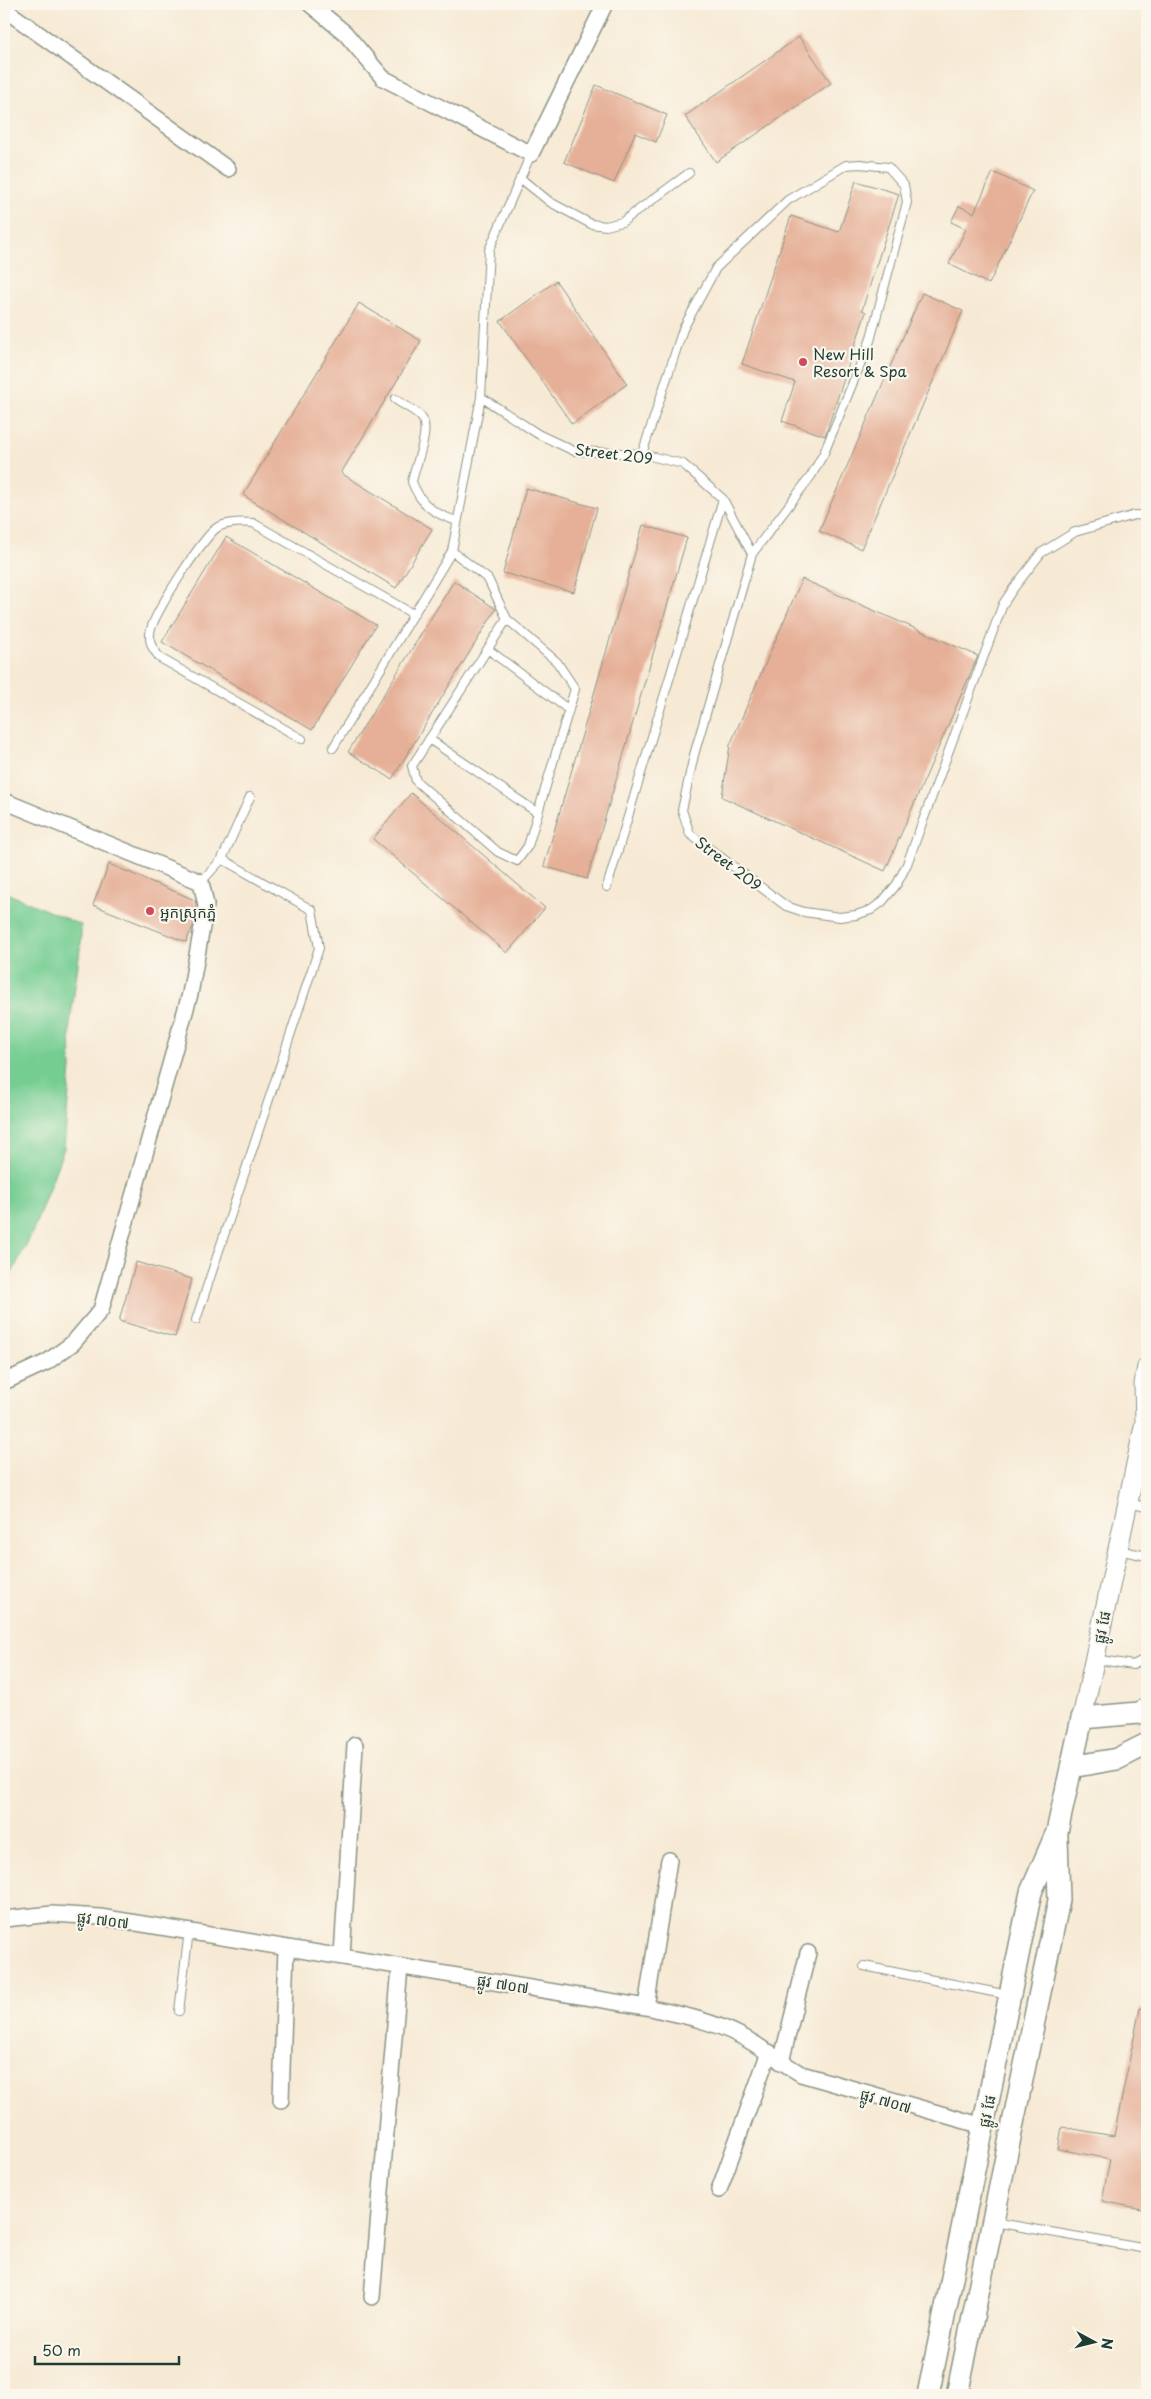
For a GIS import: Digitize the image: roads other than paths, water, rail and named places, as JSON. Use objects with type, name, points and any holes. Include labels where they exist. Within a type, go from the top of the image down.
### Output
[{"type":"main road","points":[[1082,1718],[1139,1712],[1147,1709]]},
{"type":"main road","name":"ផ្លូវ ផែ","points":[[928,2395],[1031,1892],[1057,1832],[1082,1718]]},
{"type":"main road","points":[[1071,1767],[1117,1758],[1147,1744]]},
{"type":"main road","name":"ផ្លូវ ផែ","points":[[957,2395],[1059,1900],[1057,1832]]},
{"type":"street","points":[[310,4],[345,33],[383,78],[531,154],[605,4]]},
{"type":"street","points":[[4,9],[228,169]]},
{"type":"street","points":[[4,801],[201,882],[206,905],[190,994],[101,1310],[73,1343],[47,1362],[4,1382]]},
{"type":"street","name":"ផ្លូវ ផែ","points":[[1082,1718],[1146,1419],[1144,1384],[1147,1366]]},
{"type":"street","points":[[342,1956],[355,1746]]},
{"type":"street","points":[[646,2006],[669,1860]]},
{"type":"street","name":"ផ្លូវ ៧០៧","points":[[4,1919],[36,1915],[76,1915],[189,1931],[646,2006],[716,2024],[768,2052],[801,2074],[834,2085],[983,2126]]},
{"type":"street","points":[[281,2100],[286,1948]]},
{"type":"street","points":[[781,2062],[808,1952]]},
{"type":"street","points":[[372,2297],[400,1967]]},
{"type":"street","points":[[719,2190],[768,2052]]},
{"type":"lane","points":[[332,748],[452,551],[481,397],[489,250],[531,154]]},
{"type":"lane","points":[[642,454],[683,329],[716,268],[788,200],[846,166],[860,164],[888,167],[904,185],[907,202],[870,341],[824,453],[811,476],[752,554]]},
{"type":"lane","points":[[520,178],[550,202],[591,224],[606,226],[622,222],[689,173]]},
{"type":"lane","name":"Street 209","points":[[481,397],[538,434],[574,451],[642,454],[683,464],[723,499],[752,554],[694,754],[682,810],[684,821],[690,834],[786,906],[822,915],[856,916],[871,910],[882,902],[897,884],[907,864],[1003,604],[1022,576],[1041,553],[1075,532],[1135,515],[1147,516]]},
{"type":"lane","points":[[395,399],[421,417],[425,424],[412,482],[415,490],[426,507],[436,514],[457,521]]},
{"type":"lane","points":[[607,888],[723,499]]},
{"type":"lane","points":[[302,740],[160,658],[151,646],[150,632],[173,584],[217,527],[236,522],[253,523],[413,614]]},
{"type":"lane","points":[[452,551],[488,579],[507,620],[557,662],[575,689],[528,846],[517,861],[498,852],[416,781],[412,766],[507,620]]},
{"type":"lane","points":[[489,650],[569,710]]},
{"type":"lane","points":[[429,739],[538,813]]},
{"type":"lane","points":[[201,882],[222,859],[250,797]]},
{"type":"lane","points":[[196,1320],[319,948],[312,910],[222,859]]},
{"type":"lane","points":[[1128,1504],[1147,1507]]},
{"type":"lane","points":[[1118,1550],[1147,1556]]},
{"type":"lane","points":[[1094,1659],[1132,1665],[1147,1658]]},
{"type":"lane","points":[[179,2011],[189,1931]]},
{"type":"lane","points":[[864,1966],[1010,1995]]},
{"type":"lane","points":[[993,2222],[1147,2249]]},
{"type":"place","name":"New Hill Resort & Spa","points":[[803,362]]},
{"type":"place","name":"អ្នកស្រុកភ្នំ","points":[[150,911]]}]
